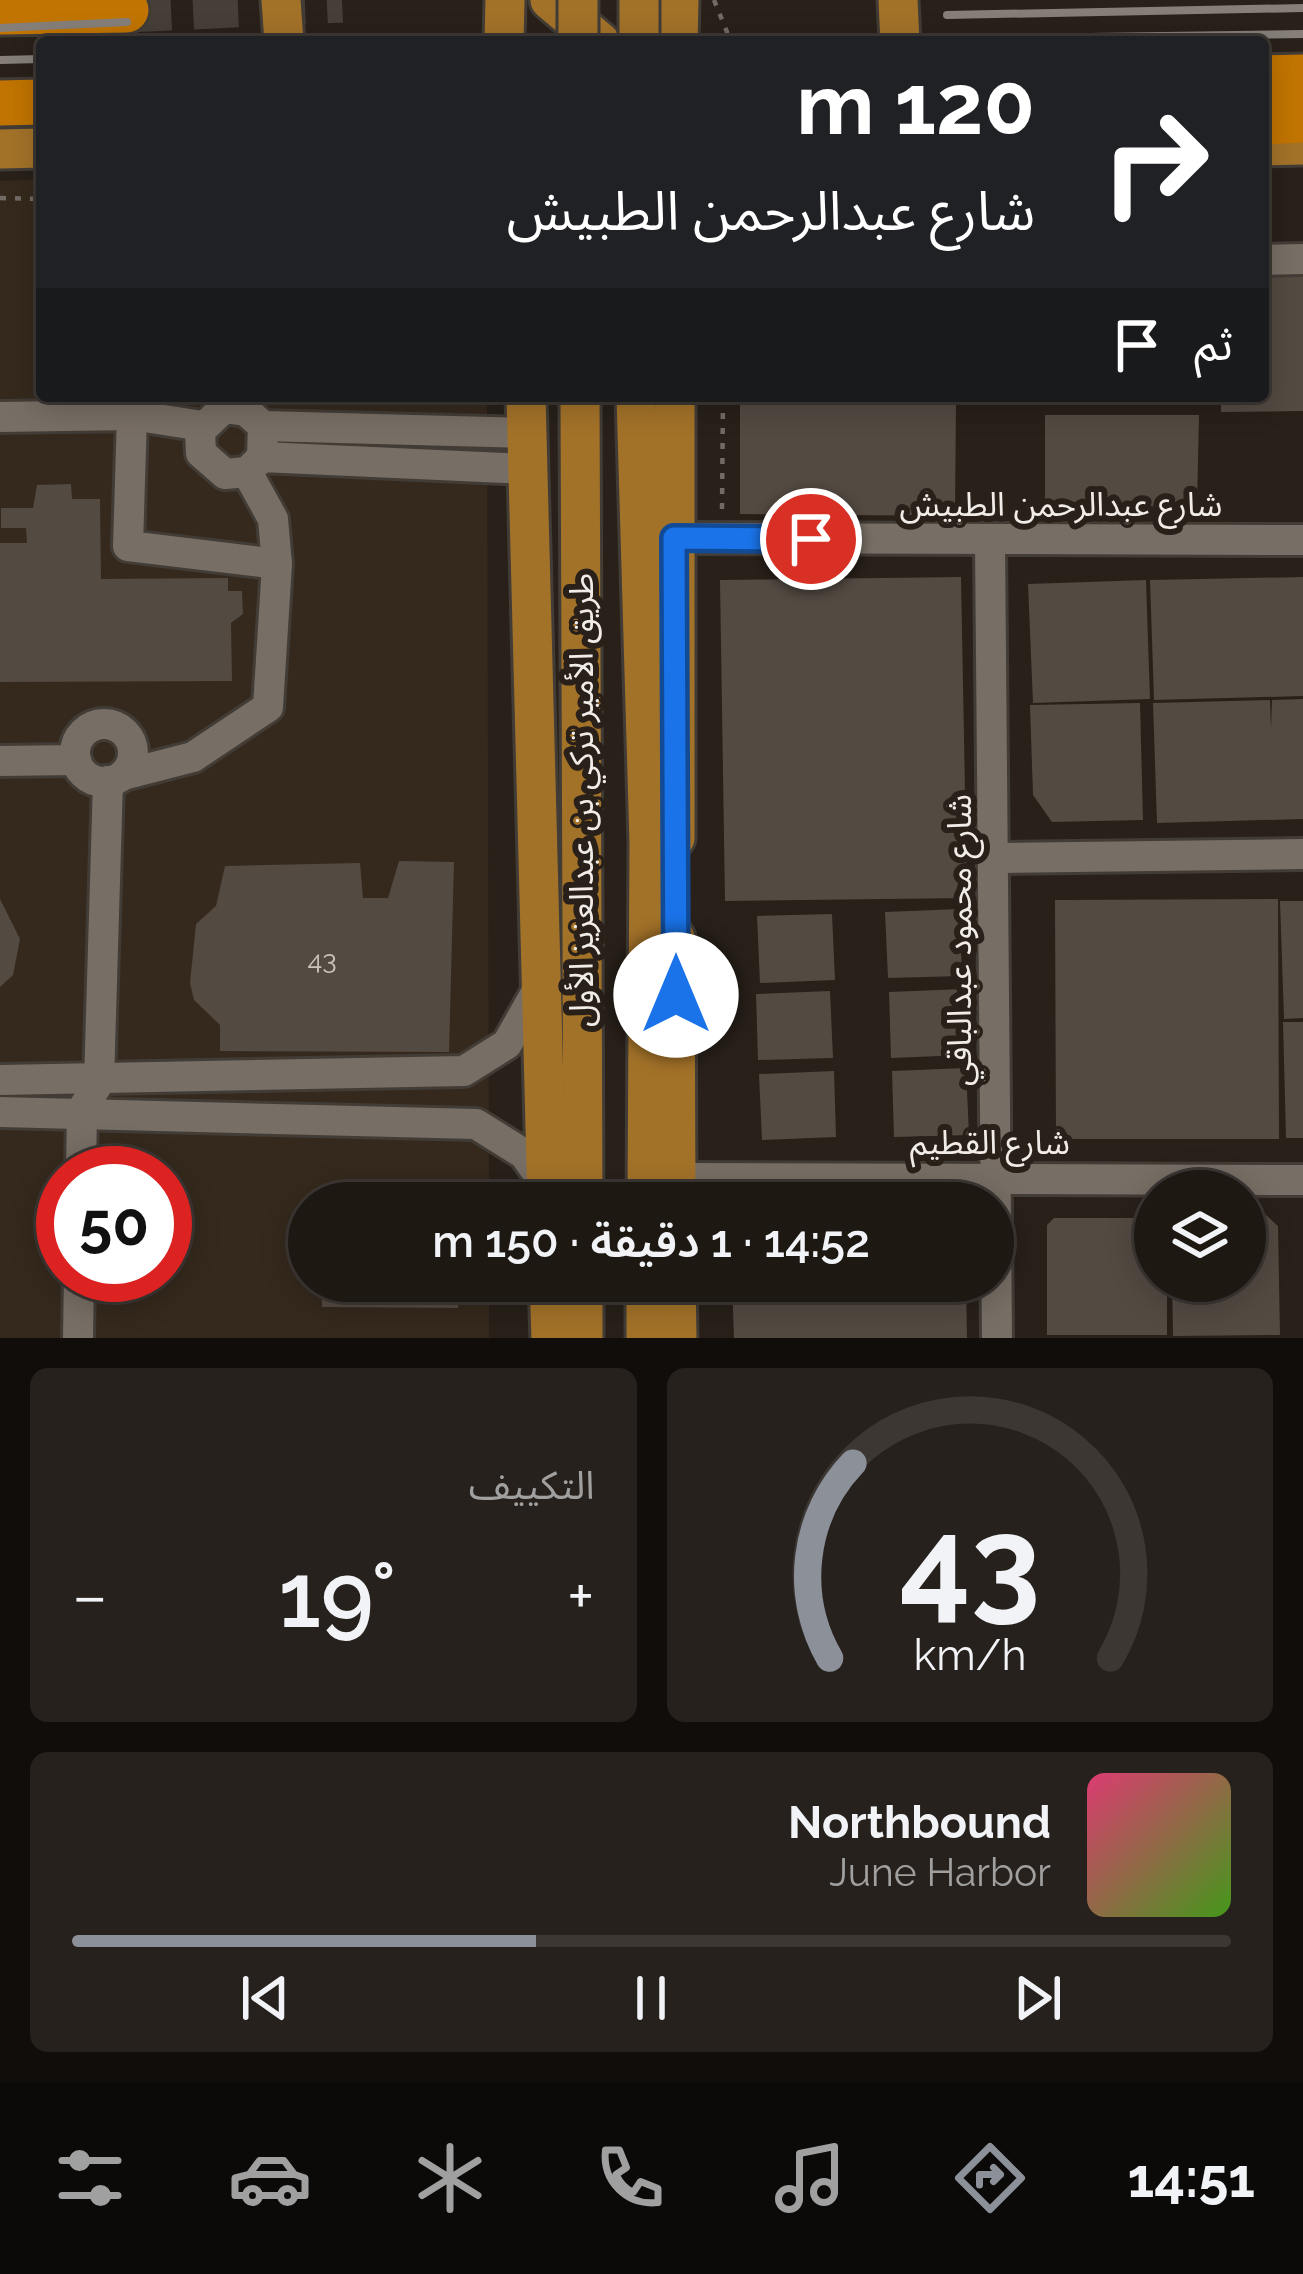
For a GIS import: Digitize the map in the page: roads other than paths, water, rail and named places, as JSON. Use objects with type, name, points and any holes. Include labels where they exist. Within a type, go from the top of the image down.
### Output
[{"type":"highway","points":[[0,12],[126,10]]},
{"type":"highway","points":[[1269,78],[1303,76]]},
{"type":"highway","points":[[0,103],[36,102]]},
{"type":"highway","points":[[1269,122],[1303,120]]},
{"type":"main road","points":[[281,0],[284,36]]},
{"type":"main road","points":[[504,36],[505,0]]},
{"type":"main road","points":[[678,36],[679,0]]},
{"type":"main road","points":[[898,0],[900,36]]},
{"type":"main road","points":[[1269,146],[1303,145]]},
{"type":"main road","points":[[0,148],[36,148]]},
{"type":"main road","name":"طريق الأمير تركي بن عبدالعزيز الأول","points":[[580,402],[583,1182]]},
{"type":"main road","name":"طريق الأمير تركي بن عبدالعزيز الأول","points":[[636,402],[649,843],[665,1182]]},
{"type":"main road","points":[[666,1182],[675,402]]},
{"type":"main road","points":[[526,432],[547,1182]]},
{"type":"main road","points":[[549,1302],[550,1338]]},
{"type":"main road","points":[[583,1302],[583,1338]]},
{"type":"main road","points":[[646,1302],[646,1338]]},
{"type":"main road","points":[[676,1302],[676,1338]]},
{"type":"street","points":[[1269,260],[1303,259]]},
{"type":"street","points":[[193,757],[131,742],[118,728],[90,728],[77,742],[76,760],[92,779],[116,778],[193,757],[268,707],[277,564],[273,519],[257,452],[235,408],[214,413],[202,426],[199,442],[207,463],[225,474],[257,452],[526,432]]},
{"type":"street","points":[[132,415],[128,546],[277,564]]},
{"type":"street","points":[[0,417],[132,415],[202,426]]},
{"type":"street","name":"شارع عبدالرحمن الطبيش","points":[[674,538],[1303,540]]},
{"type":"street","name":"شارع محمود عبدالباقي","points":[[990,542],[997,859],[997,1338]]},
{"type":"street","points":[[81,1146],[82,1110],[99,1082],[116,778],[132,761],[131,742]]},
{"type":"street","points":[[0,761],[76,760]]},
{"type":"street","points":[[997,859],[1303,854]]},
{"type":"street","points":[[0,1080],[99,1082],[464,1071],[507,1044],[541,984]]},
{"type":"street","points":[[368,1120],[370,1074]]},
{"type":"street","points":[[0,1112],[82,1110],[476,1124],[524,1154],[540,1182]]},
{"type":"street","name":"شارع القطيم","points":[[903,1182],[994,1177],[1303,1180]]},
{"type":"street","points":[[78,1338],[79,1302]]},
{"type":"tunnel","points":[[126,10],[342,0]]},
{"type":"railway","points":[[947,15],[1303,8]]},
{"type":"railway","points":[[0,28],[127,22]]},
{"type":"railway","points":[[1161,36],[1303,34]]},
{"type":"railway","points":[[0,60],[36,59]]}]
